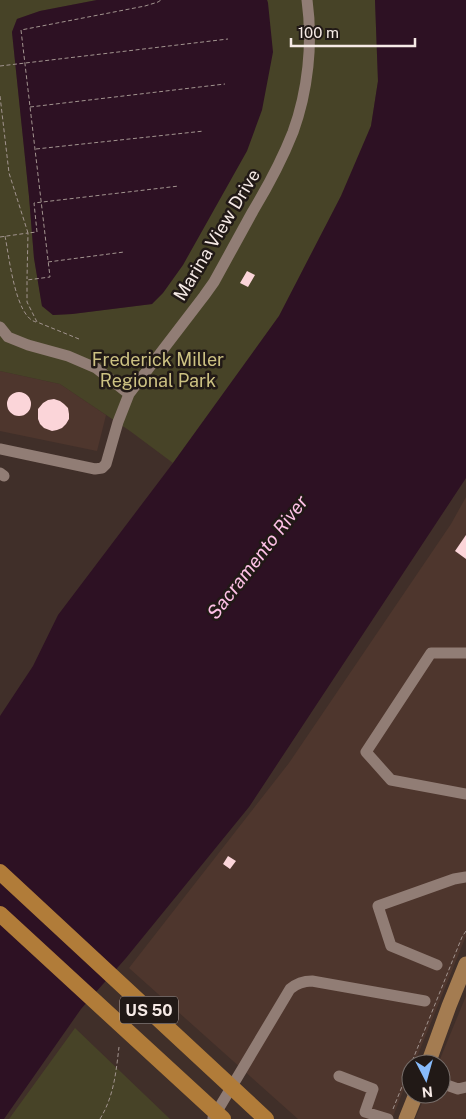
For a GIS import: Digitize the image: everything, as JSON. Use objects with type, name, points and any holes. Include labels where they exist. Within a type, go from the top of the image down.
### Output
[{"type":"highway","name":"US 50","points":[[0,872],[266,1119]]},
{"type":"highway","name":"US 50","points":[[0,914],[223,1119]]},
{"type":"main road","points":[[432,1054],[464,972]]},
{"type":"main road","points":[[406,1119],[412,1104]]},
{"type":"street","name":"Marina View Drive","points":[[0,449],[94,469],[102,468],[108,462],[118,422],[129,394],[214,282],[273,177],[288,144],[298,116],[306,81],[309,34],[307,0]]},
{"type":"street","points":[[0,327],[8,337],[28,345],[68,356],[96,368],[129,394]]},
{"type":"street","points":[[466,653],[431,653],[366,752],[391,780],[466,794]]},
{"type":"street","points":[[437,965],[392,946],[378,906],[454,879],[466,877]]},
{"type":"street","points":[[212,1119],[290,989],[296,984],[312,981],[425,1001]]},
{"type":"street","points":[[339,1076],[373,1089],[365,1112],[390,1114]]},
{"type":"street","points":[[451,1087],[458,1089],[466,1087]]},
{"type":"path","points":[[27,280],[50,277],[21,30],[145,6],[161,0]]},
{"type":"path","points":[[0,66],[228,39]]},
{"type":"path","points":[[30,107],[225,84]]},
{"type":"path","points":[[0,96],[9,173],[28,233],[27,302],[37,322]]},
{"type":"path","points":[[35,149],[204,131]]},
{"type":"path","points":[[0,237],[37,232],[34,203],[178,186]]},
{"type":"path","points":[[5,236],[18,300],[26,314],[32,321],[79,339]]},
{"type":"path","points":[[48,262],[124,252]]},
{"type":"path","points":[[390,1114],[466,931]]},
{"type":"path","points":[[100,1119],[112,1095],[119,1047]]},
{"type":"shaded area","points":[[0,371],[60,384],[106,415],[97,451],[0,431]]},
{"type":"shaded area","points":[[466,497],[466,936],[418,1054],[401,1054],[401,1096],[392,1119],[298,1119],[129,968],[289,763],[451,524]]},
{"type":"shaded area","points":[[466,996],[466,1119],[415,1119],[422,1104],[451,1104],[451,1054],[442,1054]]},
{"type":"green space","name":"Frederick Miller Regional Park","points":[[0,0],[97,0],[40,11],[17,19],[12,32],[34,258],[42,306],[53,315],[152,304],[268,3],[267,0],[375,0],[378,81],[371,126],[341,196],[279,316],[173,463],[130,431],[60,384],[0,371]]},
{"type":"green space","points":[[75,1028],[170,1119],[9,1119]]},
{"type":"water","points":[[97,0],[267,0],[273,52],[262,110],[247,151],[183,265],[163,293],[152,304],[53,315],[42,306],[34,258],[12,32],[17,19],[40,11]]},
{"type":"water","name":"Sacramento River","points":[[375,0],[466,0],[466,478],[249,807],[126,958],[81,1009],[4,1119],[0,1119],[0,716],[33,666],[58,615],[173,463],[279,316],[341,196],[371,126],[378,81]]},
{"type":"building","points":[[247,271],[255,275],[248,287],[240,283]]},
{"type":"building","points":[[19,392],[24,393],[30,399],[30,409],[24,415],[19,416],[14,415],[8,409],[7,404],[8,399],[14,393]]},
{"type":"building","points":[[54,399],[60,401],[68,408],[69,419],[62,428],[52,431],[40,424],[38,409],[43,403]]},
{"type":"building","points":[[466,535],[466,559],[455,551]]},
{"type":"building","points":[[228,856],[236,861],[230,869],[223,864]]}]
